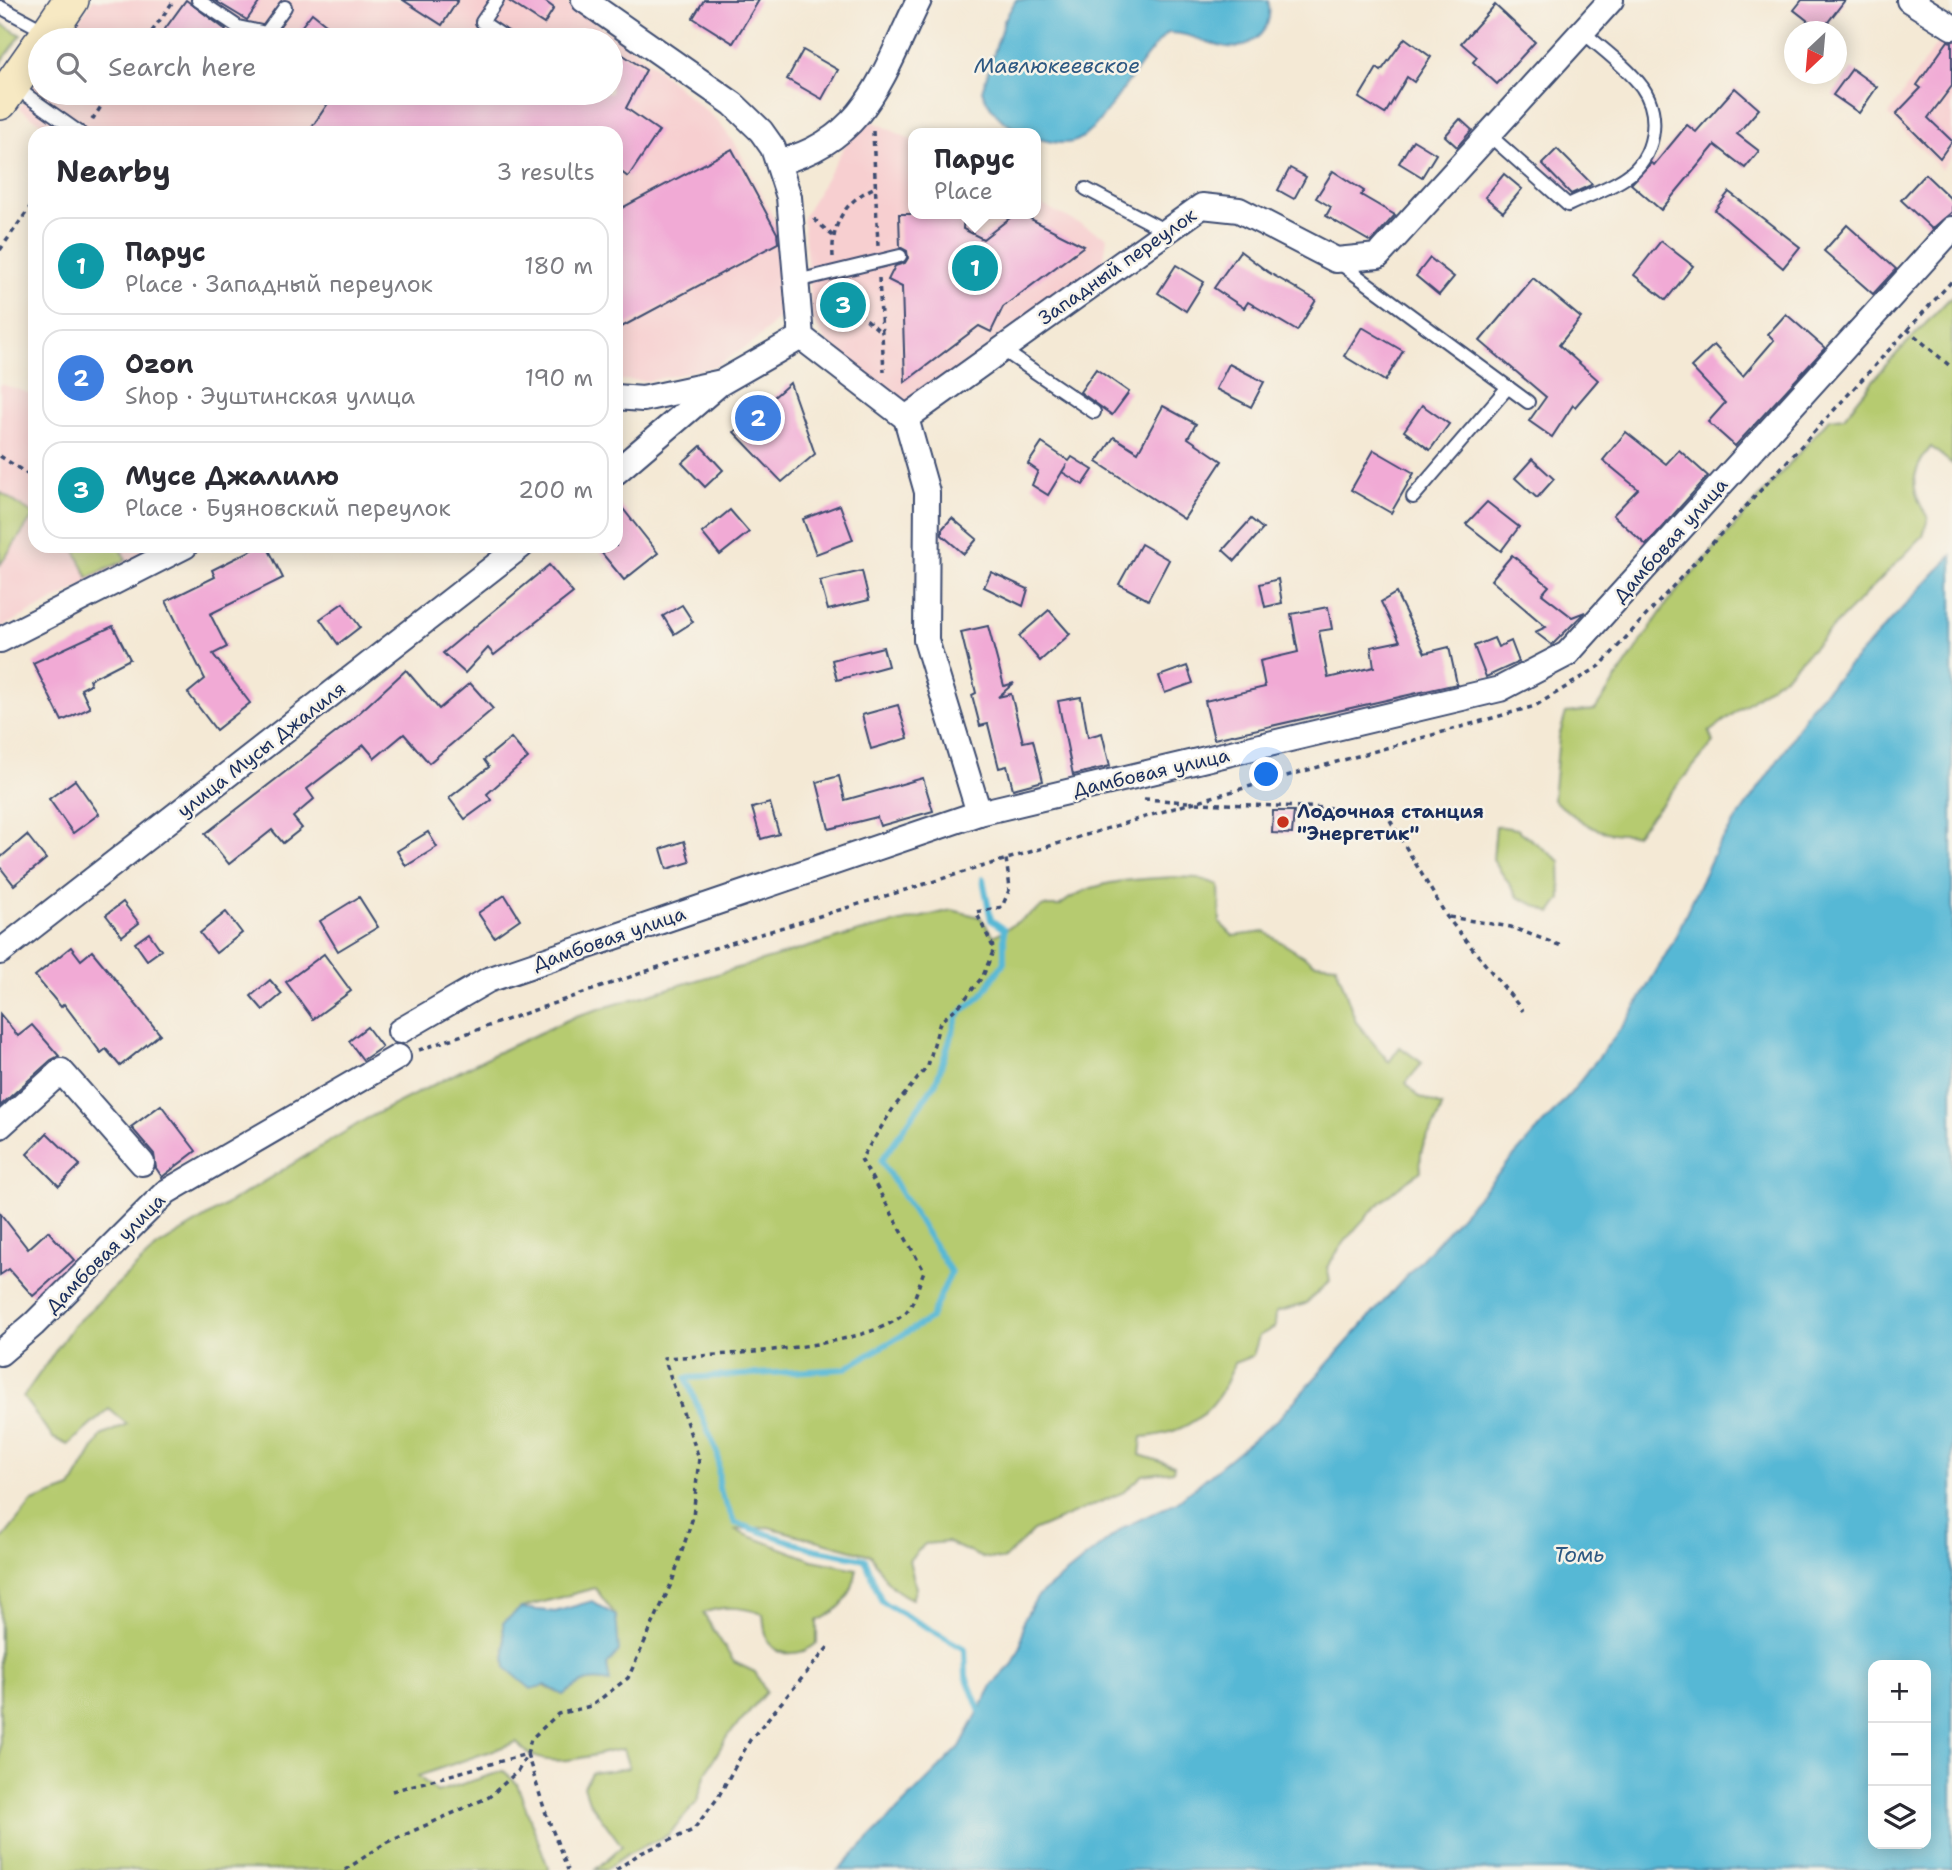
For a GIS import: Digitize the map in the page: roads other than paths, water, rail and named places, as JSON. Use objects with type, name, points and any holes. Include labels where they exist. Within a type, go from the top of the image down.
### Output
[{"type":"main road","points":[[52,28],[71,0]]},
{"type":"main road","points":[[6,93],[28,62]]},
{"type":"street","points":[[584,0],[733,104],[761,131],[779,162],[789,197],[801,337],[906,418],[927,492],[926,640],[979,813]]},
{"type":"street","points":[[779,162],[801,157],[828,144],[872,101],[919,0]]},
{"type":"street","points":[[1335,260],[1378,256],[1611,0]]},
{"type":"street","points":[[1909,0],[1952,27]]},
{"type":"street","name":"Западный переулок","points":[[906,418],[1000,348],[1202,206],[1239,211],[1335,260]]},
{"type":"street","name":"Дамбовая улица","points":[[400,1031],[488,980],[979,813],[1500,689],[1567,654],[1952,229]]},
{"type":"street","points":[[623,466],[722,382],[801,337]]},
{"type":"street","points":[[623,398],[643,399],[722,382]]},
{"type":"street","points":[[0,640],[171,553]]},
{"type":"street","name":"улица Мусы Джалиля","points":[[0,952],[512,553]]},
{"type":"street","name":"Дамбовая улица","points":[[0,1353],[34,1324],[166,1192],[398,1057]]},
{"type":"street","points":[[0,1126],[61,1071],[142,1163]]},
{"type":"lane","points":[[198,0],[242,28]]},
{"type":"lane","points":[[491,28],[482,22],[497,0]]},
{"type":"lane","points":[[0,7],[29,28]]},
{"type":"lane","points":[[270,28],[285,7]]},
{"type":"lane","points":[[1489,135],[1568,205],[1627,177],[1639,164],[1650,148],[1654,130],[1643,88],[1583,32]]},
{"type":"lane","points":[[6,93],[28,103]]},
{"type":"lane","points":[[33,105],[80,126]]},
{"type":"lane","points":[[1086,189],[1166,231]]},
{"type":"lane","points":[[797,281],[900,256]]},
{"type":"lane","points":[[1335,260],[1528,402]]},
{"type":"lane","points":[[1000,348],[1094,412]]},
{"type":"lane","points":[[1413,497],[1508,387]]},
{"type":"water","name":"Мавлюкеевское","points":[[1016,0],[1268,0],[1269,14],[1268,23],[1260,35],[1237,47],[1226,47],[1168,33],[1088,133],[1073,142],[1063,143],[1041,139],[1041,128],[1010,126],[991,107],[982,91],[1004,21]]},
{"type":"water","name":"Томь","points":[[1952,555],[1952,1870],[838,1870],[960,1747],[993,1684],[1013,1664],[1021,1646],[1023,1621],[1037,1597],[1124,1527],[1177,1502],[1280,1417],[1570,1094],[1629,1018],[1673,942],[1716,849],[1783,753],[1810,707]]},
{"type":"water","points":[[592,1601],[616,1616],[619,1651],[607,1665],[610,1682],[585,1682],[563,1695],[545,1685],[531,1689],[506,1668],[503,1623],[521,1608],[555,1612]]},
{"type":"waterway","points":[[980,1712],[966,1676],[965,1649],[882,1602],[865,1559],[813,1549],[735,1523],[719,1489],[718,1455],[686,1378],[844,1369],[930,1319],[951,1272],[881,1161],[936,1082],[958,1015],[982,995],[1004,962],[1004,929],[991,920],[983,879]]},
{"type":"place","name":"Парус","points":[[975,268]]},
{"type":"place","name":"Мусе Джалилю","points":[[843,305]]},
{"type":"place","name":"Ozon","points":[[758,418]]},
{"type":"place","name":"Лодочная станция \"Энергетик\"","points":[[1283,822]]}]
